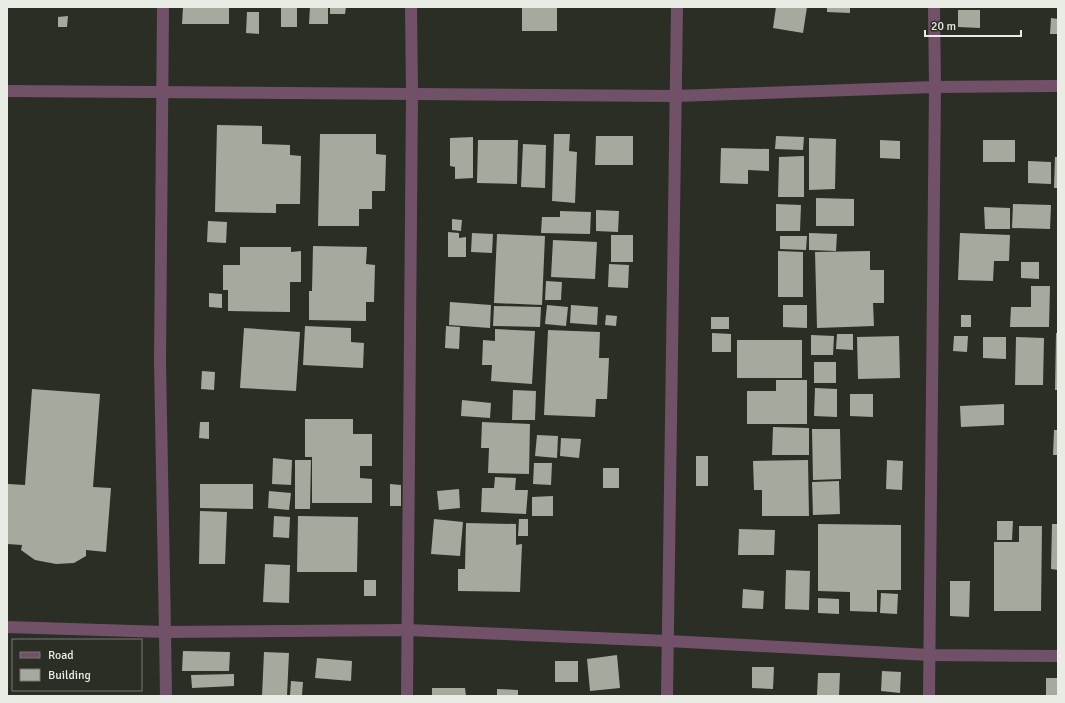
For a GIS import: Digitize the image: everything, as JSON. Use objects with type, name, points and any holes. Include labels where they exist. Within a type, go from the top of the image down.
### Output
[{"type":"street","points":[[163,7],[160,363],[166,696]]},
{"type":"street","points":[[407,696],[412,94],[411,7]]},
{"type":"street","points":[[667,696],[677,7]]},
{"type":"street","points":[[929,696],[935,87],[934,7]]},
{"type":"street","points":[[7,90],[675,96],[935,87],[1058,86]]},
{"type":"street","points":[[7,627],[165,632],[407,630],[668,641],[930,655],[1058,656]]},
{"type":"building","points":[[183,7],[229,7],[229,24],[182,24]]},
{"type":"building","points":[[281,7],[297,7],[297,27],[281,27]]},
{"type":"building","points":[[310,7],[328,7],[328,24],[309,24]]},
{"type":"building","points":[[330,7],[346,7],[345,14],[330,14]]},
{"type":"building","points":[[522,7],[557,7],[557,31],[522,31]]},
{"type":"building","points":[[776,7],[807,7],[803,33],[773,28]]},
{"type":"building","points":[[827,7],[850,7],[850,13],[827,12]]},
{"type":"building","points":[[958,10],[980,10],[980,28],[958,27]]},
{"type":"building","points":[[247,12],[259,12],[259,34],[246,33]]},
{"type":"building","points":[[68,16],[67,27],[58,27],[58,17]]},
{"type":"building","points":[[1051,18],[1058,19],[1058,34],[1050,34]]},
{"type":"building","points":[[217,125],[262,126],[262,144],[290,145],[290,155],[301,156],[300,204],[276,204],[276,213],[215,212]]},
{"type":"building","points":[[320,134],[376,134],[376,154],[386,155],[385,191],[372,191],[372,209],[359,209],[359,226],[318,226]]},
{"type":"building","points":[[554,134],[570,134],[569,151],[577,152],[575,203],[552,201]]},
{"type":"building","points":[[596,136],[633,136],[633,165],[595,165]]},
{"type":"building","points":[[776,136],[804,137],[803,150],[775,149]]},
{"type":"building","points":[[473,137],[473,178],[455,179],[455,167],[450,166],[450,138]]},
{"type":"building","points":[[809,138],[836,139],[835,189],[809,190]]},
{"type":"building","points":[[478,140],[518,140],[517,184],[477,183]]},
{"type":"building","points":[[880,140],[900,141],[900,159],[880,158]]},
{"type":"building","points":[[983,140],[1015,140],[1015,162],[983,162]]},
{"type":"building","points":[[523,144],[546,145],[545,188],[521,187]]},
{"type":"building","points":[[721,148],[769,149],[769,171],[748,170],[748,184],[720,183]]},
{"type":"building","points":[[804,156],[804,197],[778,197],[779,157]]},
{"type":"building","points":[[1055,157],[1058,157],[1058,188],[1054,188]]},
{"type":"building","points":[[1028,161],[1051,162],[1051,184],[1028,183]]},
{"type":"building","points":[[816,198],[854,199],[854,226],[816,226]]},
{"type":"building","points":[[776,204],[801,205],[800,231],[776,231]]},
{"type":"building","points":[[1013,204],[1051,205],[1050,229],[1012,228]]},
{"type":"building","points":[[984,207],[1010,208],[1010,229],[985,229]]},
{"type":"building","points":[[596,210],[619,211],[618,232],[596,231]]},
{"type":"building","points":[[560,211],[591,212],[590,234],[541,233],[542,217],[560,217]]},
{"type":"building","points":[[452,219],[462,220],[461,231],[452,230]]},
{"type":"building","points":[[208,221],[227,222],[226,243],[207,242]]},
{"type":"building","points":[[448,232],[459,233],[459,238],[466,237],[466,257],[448,257]]},
{"type":"building","points":[[472,233],[493,234],[492,253],[471,252]]},
{"type":"building","points":[[809,233],[837,234],[836,251],[809,250]]},
{"type":"building","points":[[960,233],[1010,235],[1009,261],[994,261],[993,281],[958,280]]},
{"type":"building","points":[[497,234],[545,236],[542,305],[494,303]]},
{"type":"building","points":[[611,235],[633,235],[633,262],[611,262]]},
{"type":"building","points":[[780,236],[807,236],[806,250],[780,249]]},
{"type":"building","points":[[553,240],[597,242],[595,279],[551,277]]},
{"type":"building","points":[[313,246],[367,247],[366,264],[375,265],[374,302],[366,302],[366,321],[309,320],[309,291],[312,291]]},
{"type":"building","points":[[240,247],[291,247],[291,252],[301,251],[301,282],[290,282],[290,312],[228,311],[228,290],[223,290],[223,265],[240,265]]},
{"type":"building","points":[[778,251],[803,252],[803,297],[778,297]]},
{"type":"building","points":[[870,251],[870,270],[884,270],[884,303],[873,303],[874,326],[817,328],[815,252]]},
{"type":"building","points":[[1021,262],[1039,262],[1039,279],[1021,278]]},
{"type":"building","points":[[609,264],[629,265],[628,288],[608,287]]},
{"type":"building","points":[[546,281],[562,282],[561,300],[545,300]]},
{"type":"building","points":[[1031,286],[1050,286],[1049,327],[1010,327],[1011,307],[1031,307]]},
{"type":"building","points":[[209,293],[222,294],[222,308],[209,307]]},
{"type":"building","points":[[450,302],[491,305],[490,328],[449,325]]},
{"type":"building","points":[[547,305],[568,307],[566,326],[545,324]]},
{"type":"building","points":[[571,305],[598,307],[597,325],[570,323]]},
{"type":"building","points":[[783,305],[807,305],[807,328],[783,327]]},
{"type":"building","points":[[494,306],[541,307],[540,327],[493,326]]},
{"type":"building","points":[[606,315],[617,316],[616,326],[605,325]]},
{"type":"building","points":[[961,315],[971,315],[971,327],[961,327]]},
{"type":"building","points":[[711,317],[729,317],[729,329],[711,329]]},
{"type":"building","points":[[305,326],[351,328],[351,342],[364,343],[363,368],[303,365]]},
{"type":"building","points":[[446,326],[460,327],[459,349],[445,348]]},
{"type":"building","points":[[244,328],[300,332],[296,391],[240,388]]},
{"type":"building","points":[[495,329],[535,331],[532,384],[491,381],[492,365],[482,365],[483,340],[495,341]]},
{"type":"building","points":[[548,330],[600,332],[599,358],[609,358],[607,399],[596,399],[595,417],[544,415]]},
{"type":"building","points":[[712,333],[731,334],[731,352],[712,352]]},
{"type":"building","points":[[1056,333],[1058,333],[1058,390],[1055,390]]},
{"type":"building","points":[[837,334],[853,334],[853,350],[836,349]]},
{"type":"building","points":[[811,335],[834,336],[833,355],[811,355]]},
{"type":"building","points":[[899,336],[900,378],[858,379],[857,337]]},
{"type":"building","points":[[954,336],[968,336],[967,352],[953,351]]},
{"type":"building","points":[[983,337],[1006,337],[1006,359],[983,358]]},
{"type":"building","points":[[1016,337],[1044,338],[1043,385],[1015,385]]},
{"type":"building","points":[[737,340],[802,340],[802,378],[737,378]]},
{"type":"building","points":[[814,362],[836,362],[836,383],[814,383]]},
{"type":"building","points":[[202,371],[215,372],[214,390],[201,389]]},
{"type":"building","points":[[776,380],[807,380],[807,424],[747,424],[747,391],[776,391]]},
{"type":"building","points":[[815,388],[837,389],[837,417],[814,416]]},
{"type":"building","points":[[32,389],[100,394],[93,487],[111,488],[106,552],[86,550],[86,556],[74,563],[56,564],[35,560],[21,550],[22,545],[7,544],[8,484],[25,485]]},
{"type":"building","points":[[513,390],[536,391],[535,420],[512,420]]},
{"type":"building","points":[[850,394],[873,394],[873,417],[850,416]]},
{"type":"building","points":[[462,400],[491,403],[490,418],[461,416]]},
{"type":"building","points":[[1004,404],[1004,425],[961,427],[960,406]]},
{"type":"building","points":[[305,419],[353,419],[353,434],[372,434],[372,466],[360,466],[360,478],[372,479],[372,503],[312,503],[312,457],[305,457]]},
{"type":"building","points":[[200,422],[209,422],[209,439],[199,438]]},
{"type":"building","points":[[482,422],[530,424],[529,474],[488,473],[489,448],[481,448]]},
{"type":"building","points":[[773,427],[809,428],[809,455],[772,455]]},
{"type":"building","points":[[812,429],[840,429],[841,479],[813,480]]},
{"type":"building","points":[[1054,430],[1058,430],[1058,455],[1053,455]]},
{"type":"building","points":[[537,435],[558,436],[557,458],[535,456]]},
{"type":"building","points":[[561,438],[581,439],[579,458],[560,456]]},
{"type":"building","points":[[696,456],[708,456],[708,486],[696,486]]},
{"type":"building","points":[[273,458],[292,460],[291,485],[272,484]]},
{"type":"building","points":[[295,460],[311,460],[310,509],[295,509]]},
{"type":"building","points":[[808,460],[809,516],[762,516],[762,490],[754,490],[753,461]]},
{"type":"building","points":[[887,460],[903,461],[902,490],[886,489]]},
{"type":"building","points":[[534,463],[552,463],[551,485],[533,484]]},
{"type":"building","points":[[603,468],[619,468],[619,488],[603,488]]},
{"type":"building","points":[[495,477],[516,478],[515,490],[528,490],[526,514],[481,512],[482,488],[494,488]]},
{"type":"building","points":[[839,481],[840,514],[813,515],[812,482]]},
{"type":"building","points":[[200,484],[253,484],[253,509],[200,508]]},
{"type":"building","points":[[390,484],[401,485],[401,506],[390,506]]},
{"type":"building","points":[[459,489],[460,508],[439,510],[437,491]]},
{"type":"building","points":[[269,491],[291,493],[289,510],[268,508]]},
{"type":"building","points":[[553,496],[553,516],[532,516],[532,497]]},
{"type":"building","points":[[200,511],[227,512],[225,564],[199,564]]},
{"type":"building","points":[[274,516],[290,517],[289,538],[273,537]]},
{"type":"building","points":[[298,516],[358,517],[357,572],[297,572]]},
{"type":"building","points":[[434,519],[463,522],[460,556],[431,554]]},
{"type":"building","points":[[519,519],[528,519],[528,536],[518,536]]},
{"type":"building","points":[[997,521],[1013,521],[1012,540],[997,540]]},
{"type":"building","points":[[466,523],[516,524],[516,545],[522,544],[520,592],[458,591],[458,569],[465,569]]},
{"type":"building","points":[[818,524],[901,525],[901,590],[877,590],[877,612],[850,611],[850,592],[818,591]]},
{"type":"building","points":[[1052,524],[1058,524],[1058,570],[1051,569]]},
{"type":"building","points":[[1019,526],[1042,526],[1041,611],[994,611],[994,542],[1019,542]]},
{"type":"building","points":[[739,529],[775,530],[774,555],[738,555]]},
{"type":"building","points":[[265,564],[290,565],[289,603],[263,602]]},
{"type":"building","points":[[786,570],[810,571],[809,610],[785,609]]},
{"type":"building","points":[[364,580],[376,580],[376,596],[364,596]]},
{"type":"building","points":[[950,581],[970,581],[969,617],[950,616]]},
{"type":"building","points":[[743,589],[764,591],[763,609],[742,608]]},
{"type":"building","points":[[881,593],[898,594],[897,614],[880,613]]},
{"type":"building","points":[[818,598],[839,599],[839,614],[818,613]]},
{"type":"building","points":[[183,651],[230,652],[229,671],[182,671]]},
{"type":"building","points":[[264,652],[289,653],[287,696],[262,696]]},
{"type":"building","points":[[617,655],[620,688],[590,691],[587,659]]},
{"type":"building","points":[[317,658],[352,661],[351,681],[315,678]]},
{"type":"building","points":[[555,661],[578,661],[578,682],[555,682]]},
{"type":"building","points":[[752,667],[774,667],[773,689],[752,688]]},
{"type":"building","points":[[882,671],[901,672],[900,693],[881,691]]},
{"type":"building","points":[[818,673],[840,673],[839,696],[817,696]]},
{"type":"building","points":[[234,674],[234,686],[192,688],[191,675]]},
{"type":"building","points":[[1046,678],[1058,678],[1058,696],[1046,696]]},
{"type":"building","points":[[291,681],[303,682],[302,695],[290,695]]},
{"type":"building","points":[[432,688],[465,688],[466,696],[432,696]]},
{"type":"building","points":[[497,689],[518,690],[518,696],[497,696]]}]
